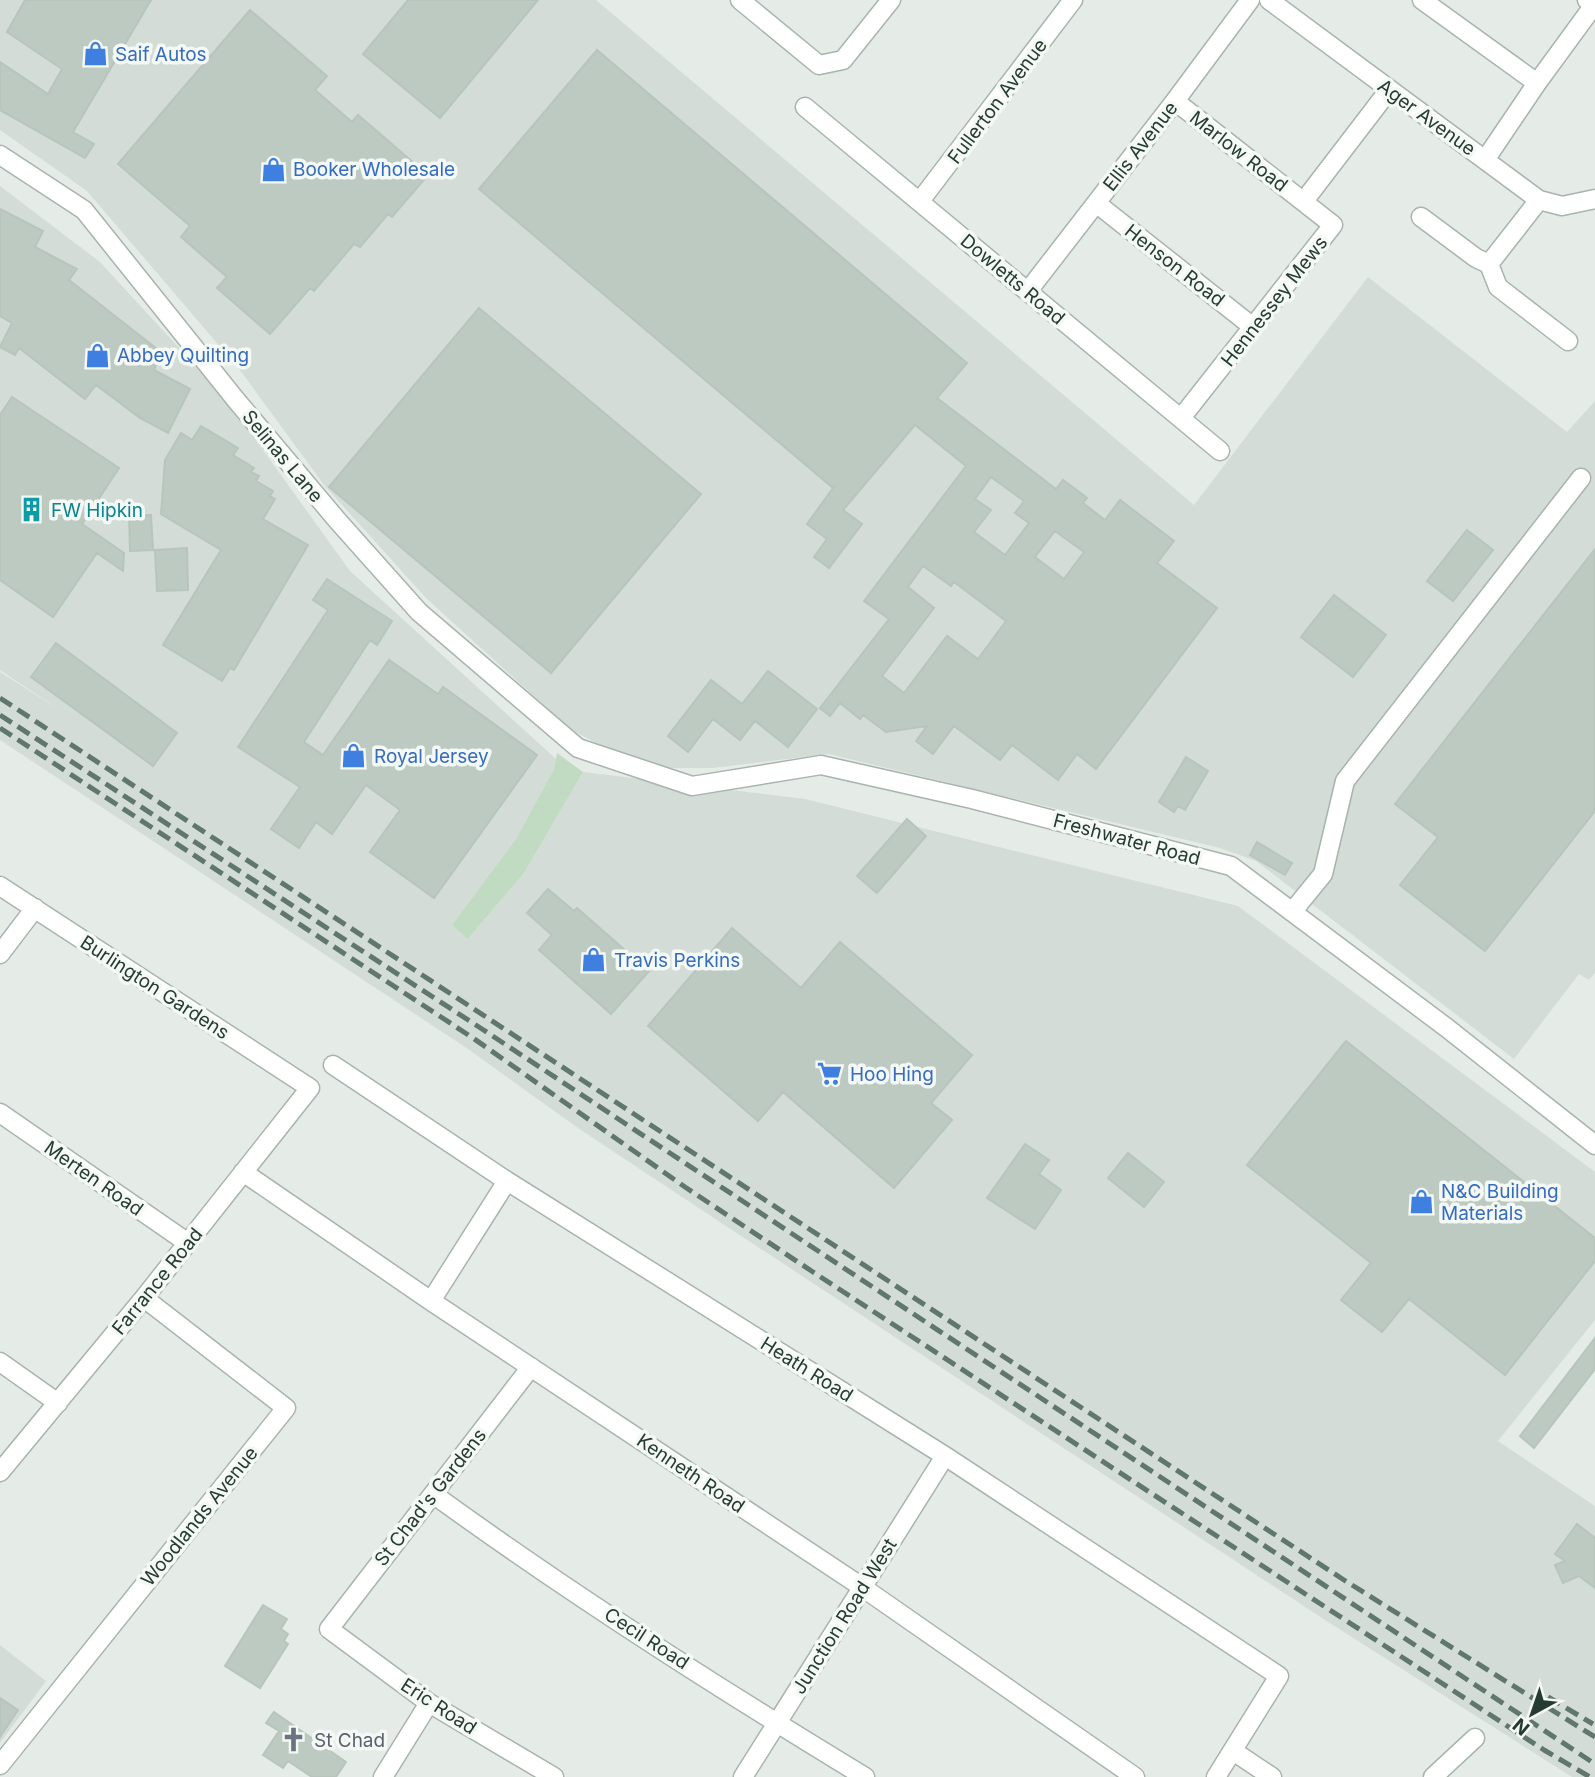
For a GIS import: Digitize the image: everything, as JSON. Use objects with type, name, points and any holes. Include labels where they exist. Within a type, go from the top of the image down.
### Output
[{"type":"street","points":[[740,0],[819,65],[843,60],[891,0]]},
{"type":"street","name":"Fullerton Avenue","points":[[920,201],[1073,0]]},
{"type":"street","name":"Ellis Avenue","points":[[1028,291],[1250,0]]},
{"type":"street","name":"Ager Avenue","points":[[1269,0],[1539,200],[1562,206],[1595,200]]},
{"type":"street","points":[[1422,0],[1536,83]]},
{"type":"street","points":[[1485,160],[1590,3]]},
{"type":"street","points":[[1304,201],[1389,90]]},
{"type":"street","name":"Marlow Road","points":[[1175,101],[1304,201]]},
{"type":"street","name":"Dowletts Road","points":[[805,107],[1220,451]]},
{"type":"street","name":"Selinas Lane","points":[[0,155],[84,210],[236,400],[419,612],[578,748]]},
{"type":"street","points":[[1489,264],[1539,200]]},
{"type":"street","name":"Hennessey Mews","points":[[1181,418],[1333,225],[1304,201]]},
{"type":"street","name":"Henson Road","points":[[1096,203],[1253,327]]},
{"type":"street","points":[[1421,216],[1476,258],[1489,264],[1498,287],[1568,341]]},
{"type":"street","points":[[1292,912],[1323,874],[1345,781],[1581,478]]},
{"type":"street","name":"Freshwater Road","points":[[578,748],[692,786],[821,765],[946,793],[1231,866],[1447,1028],[1595,1145]]},
{"type":"street","name":"Burlington Gardens","points":[[0,886],[310,1088]]},
{"type":"street","points":[[0,954],[35,908]]},
{"type":"street","name":"Heath Road","points":[[333,1065],[507,1181],[945,1456],[1279,1676],[1233,1751]]},
{"type":"street","name":"Farrance Road","points":[[0,1472],[144,1298],[310,1088]]},
{"type":"street","name":"Merten Road","points":[[0,1113],[188,1243]]},
{"type":"street","name":"Kenneth Road","points":[[243,1172],[430,1301],[862,1587],[1135,1777]]},
{"type":"street","points":[[430,1301],[507,1181]]},
{"type":"street","name":"Woodlands Avenue","points":[[0,1765],[286,1408],[144,1298]]},
{"type":"street","points":[[0,1362],[58,1403]]},
{"type":"street","name":"St Chad's Gardens","points":[[329,1629],[531,1367]]},
{"type":"street","name":"Junction Road West","points":[[743,1777],[945,1456]]},
{"type":"street","name":"Cecil Road","points":[[433,1494],[501,1543],[776,1723],[865,1777]]},
{"type":"street","name":"Eric Road","points":[[329,1629],[429,1703],[554,1777]]},
{"type":"street","points":[[383,1777],[429,1703]]},
{"type":"street","points":[[1433,1777],[1475,1738]]},
{"type":"street","points":[[1216,1777],[1233,1751],[1272,1777]]},
{"type":"shaded area","points":[[0,0],[596,0],[1194,505],[1368,277],[1567,432],[1595,401],[1595,973],[1589,980],[1579,974],[1514,1059],[1256,861],[1220,848],[829,754],[713,768],[649,768],[570,729],[426,598],[324,485],[240,370],[87,191],[0,130]]},
{"type":"shaded area","points":[[0,186],[100,262],[227,400],[350,571],[556,759],[554,769],[516,839],[452,925],[469,938],[524,873],[583,772],[805,799],[1238,906],[1595,1172],[1595,1320],[1498,1441],[1595,1506],[1595,1777],[1572,1777],[1325,1620],[578,1128],[468,1049],[0,740],[0,672],[60,710],[0,670]]},
{"type":"shaded area","points":[[0,1645],[46,1681],[0,1743]]},
{"type":"green space","points":[[557,753],[583,772],[524,873],[468,939],[452,925],[516,839],[554,769]]},
{"type":"building","points":[[25,0],[151,0],[73,132],[94,144],[85,158],[0,110],[0,62],[48,94],[62,69],[7,32]]},
{"type":"building","points":[[408,0],[538,0],[440,118],[363,54]]},
{"type":"building","name":"Booker Wholesale","points":[[250,10],[327,76],[315,90],[352,122],[358,115],[428,175],[392,217],[388,214],[360,247],[354,244],[314,291],[310,288],[270,334],[217,288],[227,277],[181,237],[190,226],[118,164]]},
{"type":"building","points":[[597,50],[967,363],[937,398],[1056,489],[1063,480],[1087,498],[1083,503],[1105,520],[1120,500],[1174,541],[1157,563],[1217,608],[1096,769],[1077,754],[1058,780],[1012,745],[1000,760],[954,726],[933,754],[916,741],[927,726],[886,732],[863,715],[860,719],[840,703],[830,716],[820,708],[889,619],[864,601],[966,466],[915,425],[843,510],[862,524],[829,568],[814,557],[827,539],[807,524],[833,488],[479,189]],"holes":[[[991,477],[1024,501],[1015,513],[1029,523],[1005,555],[974,532],[991,510],[975,499]],[[1055,531],[1084,552],[1064,579],[1035,557]],[[923,566],[951,586],[954,582],[1006,621],[978,659],[947,636],[904,693],[882,676],[934,608],[908,587]]]},
{"type":"building","points":[[0,209],[43,231],[35,247],[77,269],[69,280],[161,352],[154,370],[190,389],[168,433],[140,418],[96,385],[85,399],[19,348],[15,355],[0,347],[12,323],[0,316]]},
{"type":"building","points":[[479,308],[701,494],[551,673],[329,487]]},
{"type":"building","points":[[12,397],[119,468],[82,524],[124,553],[123,571],[97,553],[53,617],[0,580],[0,415]]},
{"type":"building","points":[[201,426],[238,448],[233,455],[254,468],[251,472],[259,476],[256,481],[273,491],[270,496],[275,499],[263,519],[308,545],[234,670],[230,668],[222,681],[163,645],[221,550],[161,514],[165,460],[181,433],[192,440]]},
{"type":"building","points":[[151,515],[153,550],[130,551],[129,516]]},
{"type":"building","points":[[1467,530],[1493,550],[1453,601],[1427,581]]},
{"type":"building","points":[[187,548],[188,590],[157,591],[155,550]]},
{"type":"building","points":[[1595,549],[1595,811],[1485,951],[1400,885],[1438,837],[1395,804]]},
{"type":"building","points":[[327,579],[392,621],[377,645],[370,640],[304,742],[323,755],[389,660],[438,694],[443,687],[537,755],[434,898],[370,852],[400,810],[366,785],[332,834],[316,822],[299,848],[271,829],[300,787],[238,747],[328,610],[313,600]]},
{"type":"building","points":[[1334,595],[1386,635],[1353,677],[1301,637]]},
{"type":"building","points":[[56,643],[177,733],[153,766],[31,677]]},
{"type":"building","points":[[768,671],[817,709],[788,747],[755,721],[740,740],[713,719],[688,752],[668,736],[711,680],[742,704]]},
{"type":"building","points":[[1186,757],[1208,771],[1185,810],[1178,806],[1174,812],[1159,802]]},
{"type":"building","points":[[907,819],[926,836],[877,893],[857,876]]},
{"type":"building","points":[[1257,842],[1292,863],[1285,875],[1250,855]]},
{"type":"building","name":"Travis Perkins","points":[[548,889],[574,911],[577,908],[649,971],[611,1014],[539,950],[552,935],[527,913]]},
{"type":"building","name":"Hoo Hing","points":[[732,928],[801,988],[840,942],[972,1055],[931,1103],[952,1120],[894,1188],[783,1092],[758,1121],[648,1026]]},
{"type":"building","name":"N&C Building Materials","points":[[1346,1041],[1595,1238],[1595,1261],[1505,1375],[1409,1299],[1382,1332],[1341,1300],[1371,1263],[1247,1165]]},
{"type":"building","points":[[1025,1144],[1049,1160],[1039,1174],[1061,1190],[1035,1229],[987,1198]]},
{"type":"building","points":[[1128,1153],[1164,1182],[1144,1207],[1108,1178]]},
{"type":"building","points":[[1595,1338],[1595,1369],[1534,1448],[1520,1436]]},
{"type":"building","points":[[1577,1524],[1595,1538],[1595,1588],[1579,1576],[1563,1583],[1555,1565],[1565,1561],[1555,1554]]},
{"type":"building","points":[[263,1605],[287,1619],[281,1629],[288,1634],[284,1641],[288,1644],[260,1688],[225,1666]]},
{"type":"building","points":[[0,1698],[18,1710],[0,1737]]},
{"type":"building","name":"St Chad","points":[[274,1712],[346,1762],[336,1777],[312,1777],[288,1761],[283,1768],[263,1755],[279,1731],[266,1723]]},
{"type":"railway","points":[[0,698],[1344,1580],[1595,1737]]},
{"type":"railway","points":[[0,715],[482,1029],[1595,1764]]},
{"type":"railway","points":[[0,728],[473,1038],[685,1187],[813,1272],[1544,1750],[1590,1777]]},
{"type":"railway","points":[[1548,1697],[1593,1724]]},
{"type":"place","name":"Saif Autos","points":[[95,54]]},
{"type":"place","name":"Booker Wholesale","points":[[273,169]]},
{"type":"place","name":"Abbey Quilting","points":[[97,355]]},
{"type":"place","name":"FW Hipkin","points":[[31,510]]},
{"type":"place","name":"Royal Jersey","points":[[354,756]]},
{"type":"place","name":"Travis Perkins","points":[[594,960]]},
{"type":"place","name":"Hoo Hing","points":[[830,1074]]},
{"type":"place","name":"N&C Building Materials","points":[[1421,1202]]},
{"type":"place","name":"St Chad","points":[[294,1740]]}]
